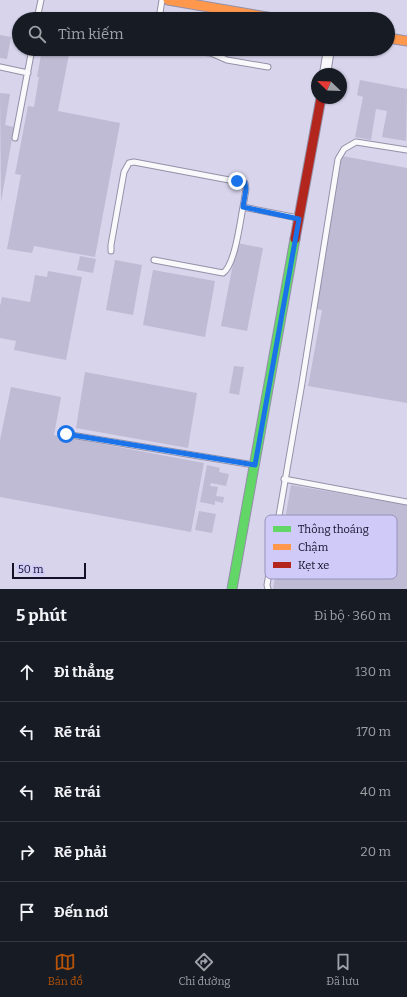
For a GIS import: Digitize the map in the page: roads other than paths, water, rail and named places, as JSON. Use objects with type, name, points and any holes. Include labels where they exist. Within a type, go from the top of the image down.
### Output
[{"type":"street","points":[[168,0],[192,2],[243,12]]},
{"type":"street","points":[[395,39],[407,41]]},
{"type":"street","points":[[326,68],[328,56]]},
{"type":"street","points":[[232,589],[319,104]]},
{"type":"lane","points":[[38,12],[41,0]]},
{"type":"lane","points":[[160,12],[162,0]]},
{"type":"lane","points":[[15,138],[31,56]]},
{"type":"lane","points":[[218,56],[227,60],[268,67]]},
{"type":"lane","points":[[0,67],[28,73]]},
{"type":"lane","points":[[278,515],[302,383],[338,159],[344,149],[356,142],[407,150]]},
{"type":"lane","points":[[111,251],[124,172],[129,163],[134,162],[245,183],[246,189],[243,207],[233,255],[228,270],[223,273],[154,260]]},
{"type":"lane","points":[[243,207],[299,219]]},
{"type":"lane","points":[[66,434],[255,465]]},
{"type":"lane","points":[[284,479],[407,502]]},
{"type":"lane","points":[[268,579],[268,589]]}]
